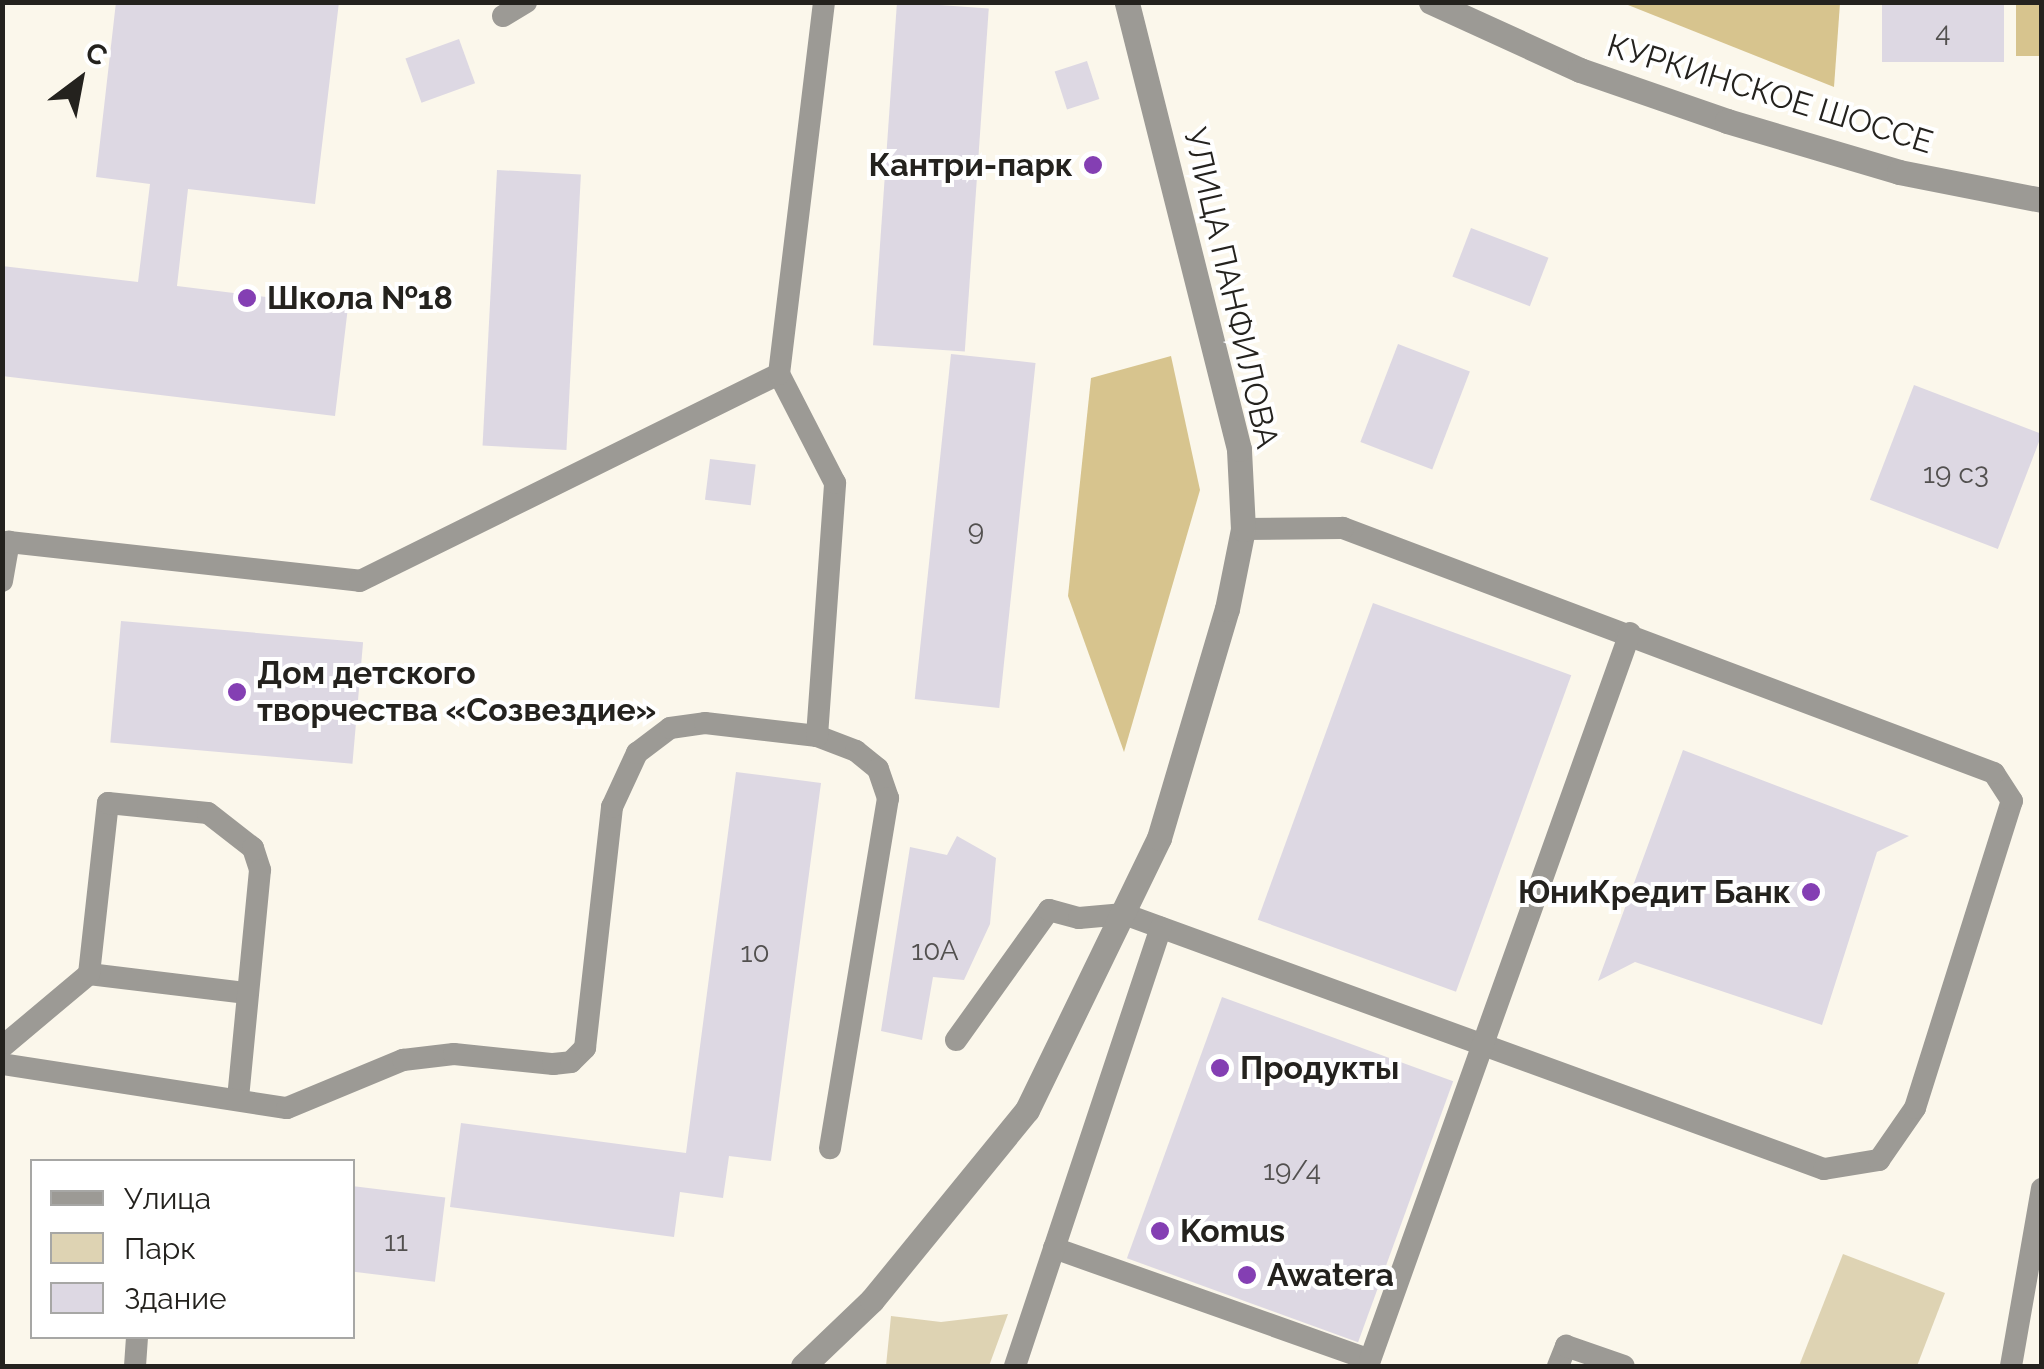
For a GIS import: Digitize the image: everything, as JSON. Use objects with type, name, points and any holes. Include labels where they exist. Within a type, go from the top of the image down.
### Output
[{"type":"street","name":"УЛИЦА ПАНФИЛОВА","points":[[814,1364],[872,1300],[1026,1110],[1159,838],[1227,610],[1243,528],[1239,450],[1127,2]]},
{"type":"street","name":"КУРКИНСКОЕ ШОССЕ","points":[[1431,2],[1580,70],[1727,121],[1899,172],[2042,200]]},
{"type":"lane","points":[[503,16],[526,2]]},
{"type":"lane","points":[[816,736],[835,483],[780,374],[824,2]]},
{"type":"lane","points":[[2,580],[9,542],[360,581],[780,374]]},
{"type":"lane","points":[[956,1040],[1049,910],[1078,918],[1124,914],[1824,1169],[1878,1160],[1915,1108],[2012,801],[1994,773],[1344,528],[1243,528]]},
{"type":"lane","points":[[1054,1248],[1370,1360],[1630,633]]},
{"type":"lane","points":[[2,1064],[287,1108],[402,1060],[454,1054],[570,1062],[591,1028],[612,807],[637,753],[670,728],[705,723],[816,736],[856,751],[878,769],[888,798],[830,1148]]},
{"type":"lane","points":[[2,1047],[89,974],[108,803],[208,814],[253,848],[260,870],[238,1100]]},
{"type":"lane","points":[[1014,1366],[1161,928]]},
{"type":"lane","points":[[89,974],[247,993]]},
{"type":"lane","points":[[2012,1366],[2042,1188]]},
{"type":"lane","points":[[135,1366],[136,1339]]},
{"type":"lane","points":[[1558,1366],[1566,1346],[1624,1366]]},
{"type":"green space","points":[[1843,1254],[1945,1293],[1917,1366],[1799,1366]]},
{"type":"green space","points":[[1008,1314],[989,1366],[886,1366],[891,1316],[941,1322]]},
{"type":"shaded area","points":[[1623,3],[1840,3],[1834,87]]},
{"type":"shaded area","points":[[2016,3],[2041,3],[2041,56],[2016,56]]},
{"type":"shaded area","points":[[1171,356],[1200,490],[1124,752],[1068,596],[1091,378]]},
{"type":"building","points":[[116,2],[339,2],[315,204],[188,189],[177,286],[348,307],[335,416],[2,376],[2,266],[138,282],[150,184],[96,177]]},
{"type":"building","points":[[897,2],[989,8],[965,352],[873,345]]},
{"type":"building","points":[[1882,2],[2004,2],[2004,62],[1882,62]]},
{"type":"building","points":[[459,39],[475,83],[422,103],[405,58]]},
{"type":"building","points":[[1087,61],[1099,99],[1067,110],[1055,72]]},
{"type":"building","points":[[497,170],[581,174],[566,450],[483,446]]},
{"type":"building","points":[[1471,228],[1548,258],[1530,306],[1452,277]]},
{"type":"building","points":[[1398,344],[1470,372],[1432,470],[1360,442]]},
{"type":"building","points":[[951,354],[1036,363],[999,708],[915,699]]},
{"type":"building","points":[[1914,385],[2042,434],[1998,549],[1870,500]]},
{"type":"building","points":[[710,459],[756,465],[751,505],[705,500]]},
{"type":"building","points":[[1373,603],[1571,675],[1456,992],[1258,920]]},
{"type":"building","name":"Дом детского творчества «Созвездие»","points":[[121,621],[363,642],[352,764],[110,743]]},
{"type":"building","points":[[1683,750],[1909,836],[1877,852],[1822,1025],[1635,962],[1598,981]]},
{"type":"building","points":[[736,772],[821,783],[771,1161],[729,1156],[723,1198],[680,1192],[674,1237],[450,1207],[461,1123],[686,1153]]},
{"type":"building","points":[[957,836],[996,858],[990,924],[964,980],[933,977],[922,1040],[881,1031],[910,847],[947,855]]},
{"type":"building","points":[[1222,997],[1453,1081],[1358,1342],[1127,1258]]},
{"type":"building","points":[[355,1186],[445,1197],[435,1282],[355,1272]]},
{"type":"place","name":"Кантри-парк","points":[[1093,165]]},
{"type":"place","name":"Школа №18","points":[[247,298]]},
{"type":"place","name":"Дом детского творчества «Созвездие»","points":[[237,692]]},
{"type":"place","name":"ЮниКредит Банк","points":[[1811,892]]},
{"type":"place","name":"Продукты","points":[[1220,1068]]},
{"type":"place","name":"Komus","points":[[1160,1231]]},
{"type":"place","name":"Awatera","points":[[1247,1275]]}]
